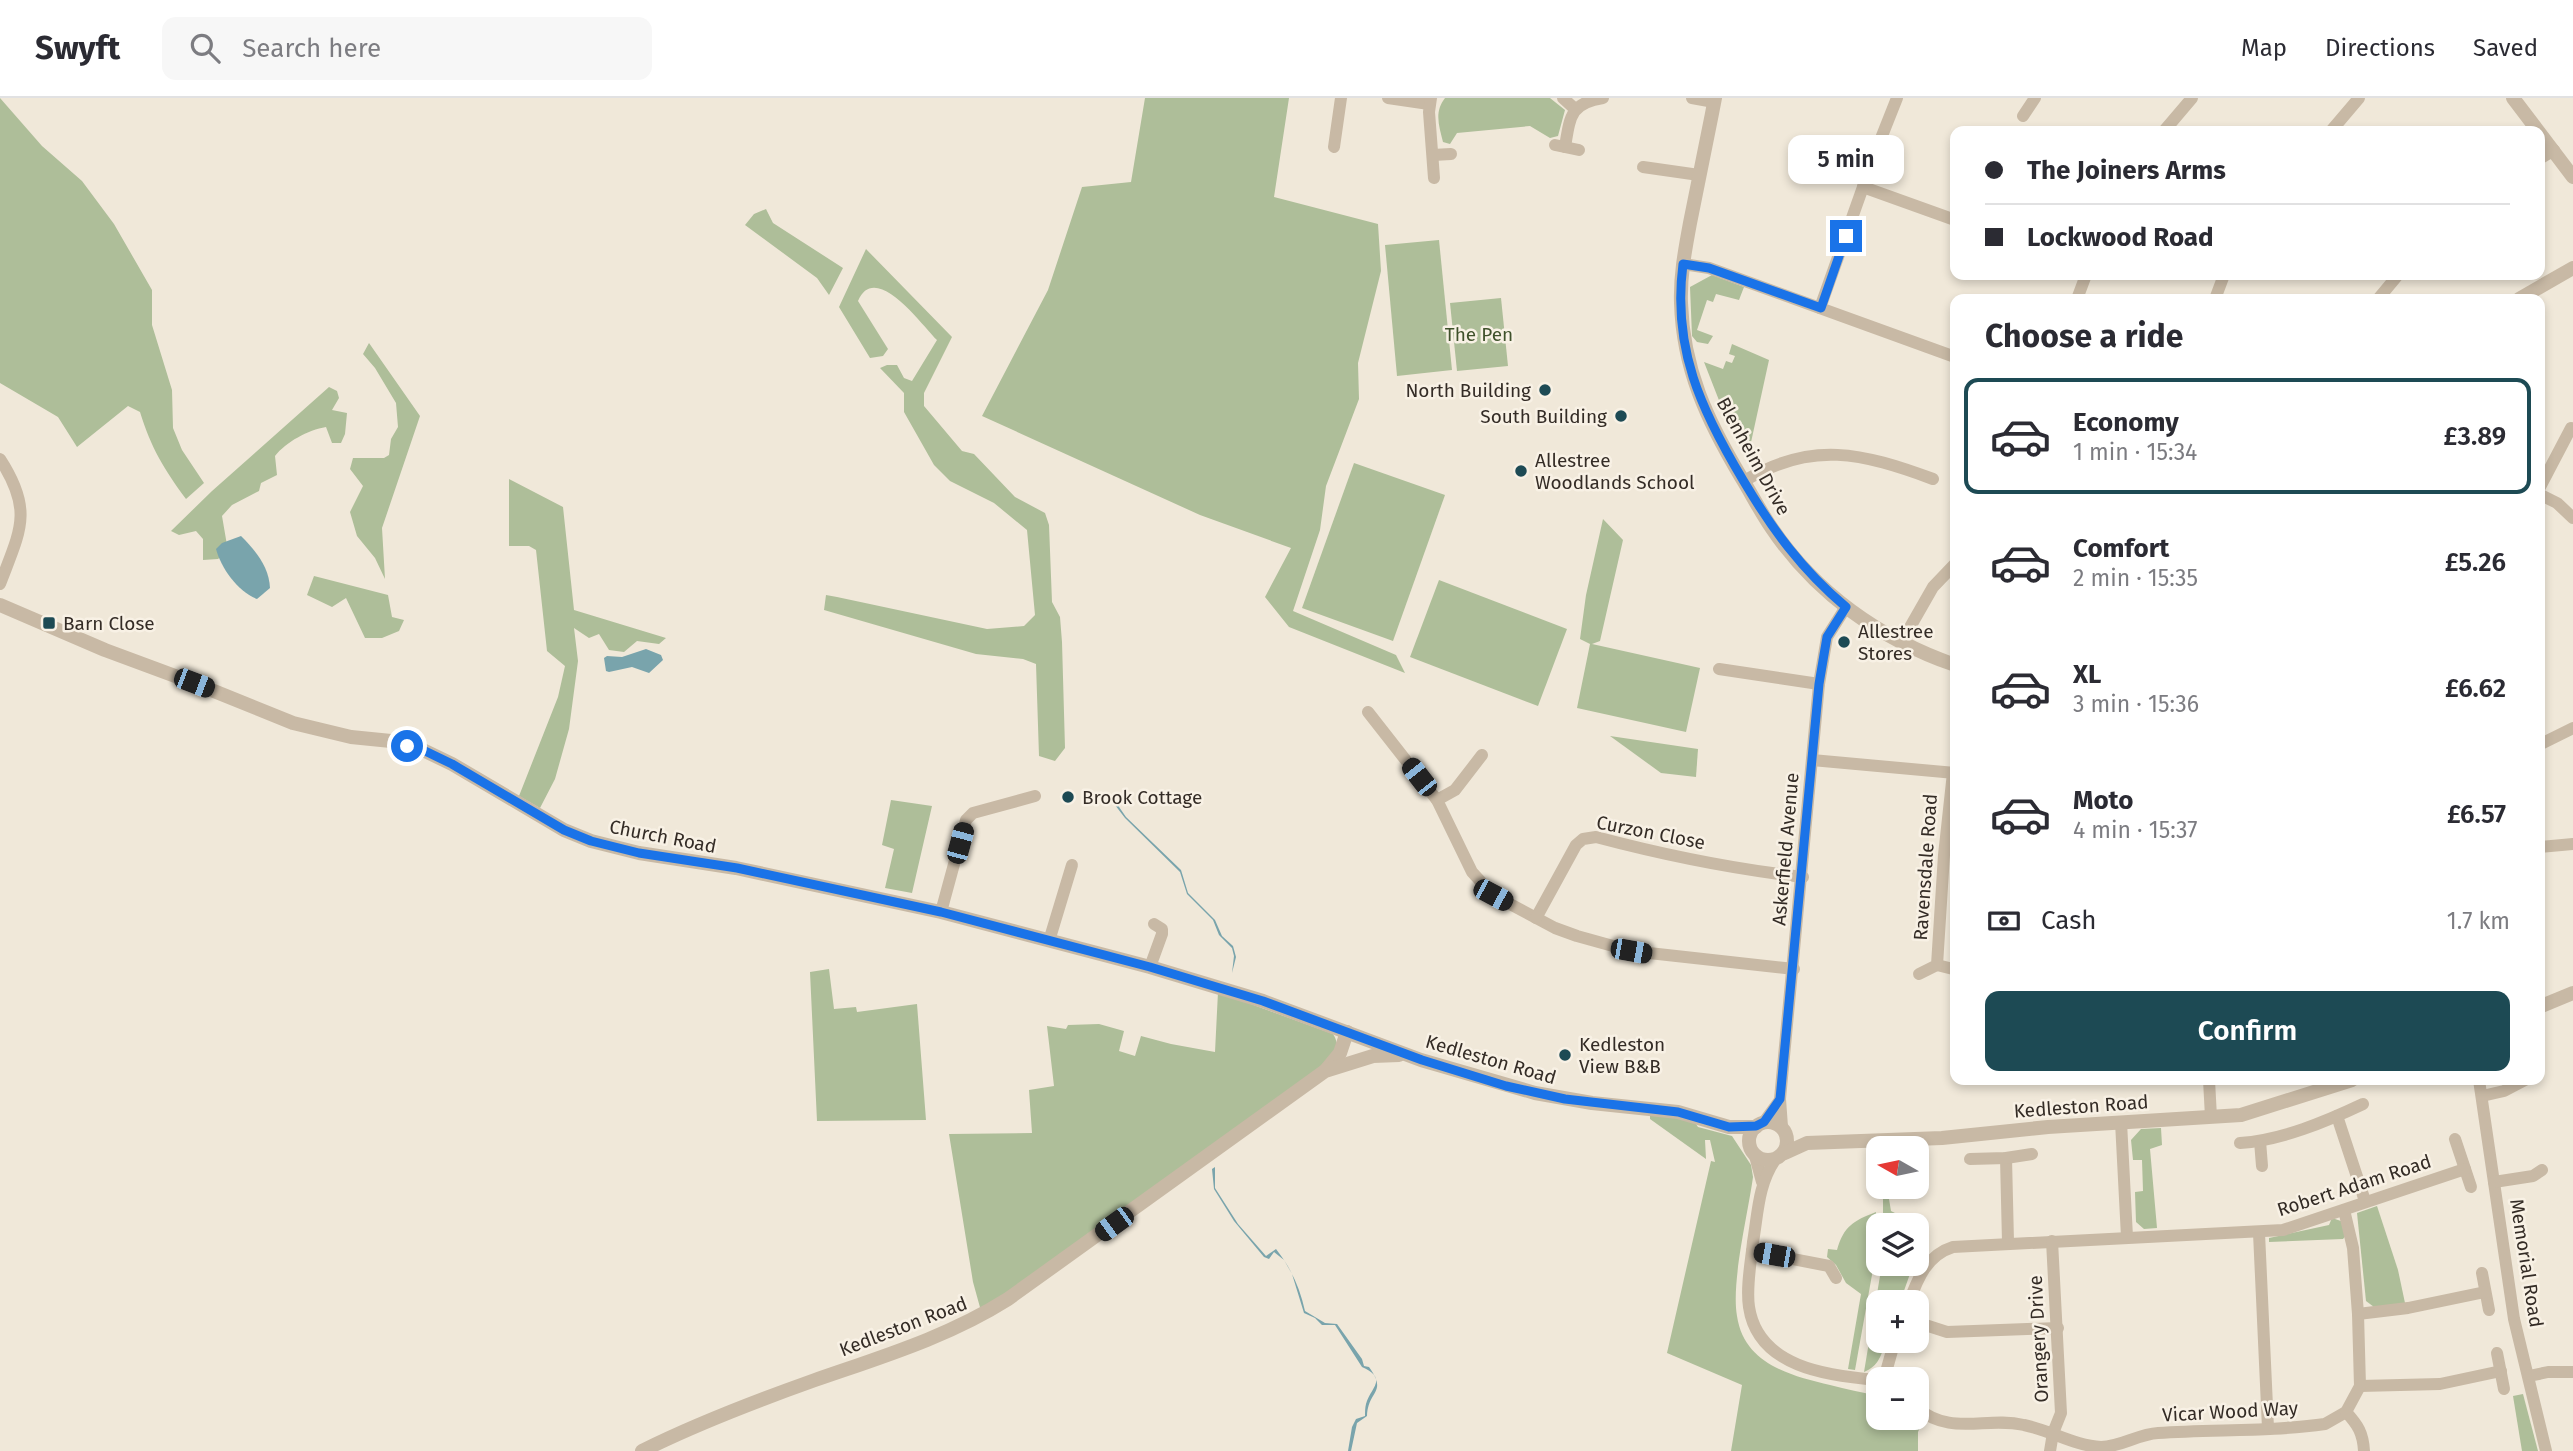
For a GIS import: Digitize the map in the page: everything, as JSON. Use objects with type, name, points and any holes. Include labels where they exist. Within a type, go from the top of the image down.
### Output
[{"type":"street","points":[[1334,147],[1341,98]]},
{"type":"street","points":[[1388,98],[1430,101],[1434,178]]},
{"type":"street","points":[[1563,98],[1576,109]]},
{"type":"street","points":[[1580,150],[1560,146],[1570,118],[1576,109],[1588,101],[1603,98]]},
{"type":"street","points":[[1692,98],[1714,100]]},
{"type":"street","points":[[1821,308],[1863,187],[1898,98]]},
{"type":"street","points":[[2023,116],[2035,98]]},
{"type":"street","points":[[2168,126],[2192,98]]},
{"type":"street","points":[[2335,126],[2359,98]]},
{"type":"street","points":[[2513,98],[2535,126]]},
{"type":"street","name":"Blenheim Drive","points":[[1714,100],[1683,264],[1682,319],[1692,376],[1704,410],[1771,527],[1819,583],[1880,632],[1950,663]]},
{"type":"street","points":[[2545,139],[2573,177]]},
{"type":"street","points":[[2545,155],[2554,150]]},
{"type":"street","points":[[1433,155],[1451,154]]},
{"type":"street","points":[[1643,167],[1699,175]]},
{"type":"street","points":[[1863,187],[1950,218]]},
{"type":"street","points":[[1683,264],[1709,268],[1950,355]]},
{"type":"street","points":[[2528,294],[2573,268]]},
{"type":"street","points":[[2382,294],[2394,280]]},
{"type":"street","points":[[2545,479],[2571,428]]},
{"type":"street","points":[[1744,481],[1784,461],[1822,454],[1876,462],[1933,479]]},
{"type":"street","points":[[0,459],[15,482],[20,498],[21,516],[19,534],[0,584]]},
{"type":"street","points":[[2545,495],[2573,518]]},
{"type":"street","points":[[1900,643],[1933,587],[1950,570]]},
{"type":"street","name":"Church Road","points":[[0,605],[96,647],[293,723],[423,750],[452,764],[564,830],[591,841],[639,853],[737,868],[941,912],[1150,967],[1263,1001],[1352,1034]]},
{"type":"street","name":"Askerfield Avenue","points":[[1784,1129],[1780,1099],[1803,877],[1819,684],[1827,637],[1846,607]]},
{"type":"street","points":[[1727,667],[1819,684]]},
{"type":"street","points":[[1368,712],[1395,737],[1437,800],[1478,881],[1493,895],[1577,936],[1631,951],[1794,970]]},
{"type":"street","points":[[2545,741],[2573,728]]},
{"type":"street","points":[[1437,800],[1455,790],[1465,764],[1482,755]]},
{"type":"street","points":[[1812,760],[1950,773]]},
{"type":"street","points":[[941,912],[966,820],[973,813],[1035,796]]},
{"type":"street","name":"Ravensdale Road","points":[[1937,965],[1950,805]]},
{"type":"street","name":"Curzon Close","points":[[1536,918],[1576,845],[1589,838],[1596,837],[1646,850],[1758,872],[1803,877]]},
{"type":"street","points":[[2545,846],[2573,844]]},
{"type":"street","points":[[1049,941],[1072,865]]},
{"type":"street","points":[[1150,967],[1162,934],[1161,929],[1153,924]]},
{"type":"street","name":"Ravensdale Road","points":[[1919,974],[1937,965],[1950,968]]},
{"type":"street","points":[[2545,1005],[2573,993]]},
{"type":"street","points":[[1348,1063],[1352,1034]]},
{"type":"street","name":"Kedleston Road","points":[[642,1451],[713,1417],[926,1341],[974,1320],[1008,1299],[1325,1071],[1352,1034],[1407,1055],[1506,1086],[1549,1096],[1678,1112],[1729,1127],[1760,1124]]},
{"type":"street","name":"Kedleston Road","points":[[1325,1071],[1373,1056],[1407,1055]]},
{"type":"street","points":[[2209,1085],[2211,1117]]},
{"type":"street","name":"Kedleston Road","points":[[1780,1156],[1807,1143],[1942,1138],[2255,1112],[2337,1085]]},
{"type":"street","name":"Memorial Road","points":[[2480,1085],[2514,1319],[2546,1451]]},
{"type":"street","points":[[2482,1096],[2504,1091],[2515,1085]]},
{"type":"street","name":"Askerfield Avenue","points":[[1760,1124],[1780,1099]]},
{"type":"street","points":[[2240,1143],[2260,1141],[2337,1116],[2363,1104]]},
{"type":"street","points":[[2337,1116],[2365,1201]]},
{"type":"street","points":[[2121,1122],[2127,1237]]},
{"type":"street","points":[[1807,1143],[1774,1123],[1760,1124],[1750,1135],[1762,1182],[1752,1251],[1748,1305],[1752,1322],[1767,1347],[1782,1358],[1803,1367],[1866,1378]]},
{"type":"street","name":"Kedleston Road","points":[[1729,1127],[1752,1150]]},
{"type":"street","points":[[1762,1182],[1788,1140],[1784,1129]]},
{"type":"street","points":[[2455,1139],[2471,1187]]},
{"type":"street","points":[[2260,1141],[2262,1166]]},
{"type":"street","points":[[1752,1150],[1764,1160],[1780,1156]]},
{"type":"street","points":[[1970,1159],[2032,1154]]},
{"type":"street","points":[[2006,1158],[2008,1242]]},
{"type":"street","name":"Robert Adam Road","points":[[1915,1290],[1926,1265],[1944,1250],[1953,1247],[2008,1242],[2283,1230],[2465,1169]]},
{"type":"street","points":[[2494,1182],[2533,1176],[2542,1170]]},
{"type":"street","points":[[2344,1210],[2352,1234],[2360,1385],[2346,1412],[2360,1427],[2364,1436],[2364,1451]]},
{"type":"street","points":[[2259,1233],[2268,1428]]},
{"type":"street","name":"Orangery Drive","points":[[2050,1451],[2053,1433],[2061,1413],[2052,1241]]},
{"type":"street","points":[[1819,1263],[1822,1249]]},
{"type":"street","points":[[1752,1251],[1829,1266],[1836,1278]]},
{"type":"street","points":[[2482,1273],[2489,1310]]},
{"type":"street","points":[[2358,1314],[2408,1308],[2486,1292]]},
{"type":"street","points":[[1929,1326],[1947,1332],[2058,1328]]},
{"type":"street","points":[[2497,1353],[2504,1389]]},
{"type":"street","points":[[2360,1385],[2440,1384],[2501,1371]]},
{"type":"street","points":[[2529,1376],[2573,1371]]},
{"type":"street","name":"Vicar Wood Way","points":[[1929,1415],[1950,1424],[2012,1423],[2053,1433],[2089,1446],[2103,1447],[2155,1433],[2325,1424],[2346,1412]]},
{"type":"green space","points":[[0,98],[42,146],[82,181],[114,224],[152,290],[152,325],[172,390],[173,428],[182,450],[204,483],[186,499],[159,458],[140,412],[128,406],[77,447],[58,417],[0,383]]},
{"type":"green space","points":[[1145,98],[1289,98],[1274,197],[1378,224],[1381,271],[1358,363],[1359,399],[1326,486],[1320,530],[1293,611],[1396,655],[1405,673],[1289,627],[1265,597],[1291,548],[1200,515],[982,416],[1048,290],[1082,187],[1131,182]]},
{"type":"green space","points":[[1445,98],[1550,98],[1565,110],[1558,136],[1550,138],[1530,126],[1457,133],[1450,144],[1443,142],[1438,119],[1439,109]]},
{"type":"green space","points":[[766,209],[773,223],[843,268],[829,295],[817,278],[745,225],[754,214]]},
{"type":"green space","points":[[1439,240],[1452,370],[1397,376],[1385,245]]},
{"type":"green space","points":[[866,249],[952,337],[924,393],[924,406],[962,451],[974,454],[1015,497],[1045,513],[1049,525],[1052,602],[1060,617],[1062,642],[1065,748],[1055,761],[1039,756],[1036,664],[1023,659],[976,654],[824,610],[826,595],[987,629],[1024,626],[1035,615],[1027,530],[994,503],[950,481],[934,465],[904,412],[904,393],[880,368],[897,365],[904,378],[912,381],[937,340],[910,310],[887,291],[875,288],[866,290],[858,301],[888,349],[883,356],[870,358],[839,307]]},
{"type":"green space","points":[[1712,275],[1744,287],[1739,300],[1716,294],[1713,302],[1707,300],[1697,330],[1713,336],[1708,344],[1697,342],[1692,336],[1690,287]]},
{"type":"green space","name":"The Pen","points":[[1501,298],[1508,366],[1457,371],[1450,303]]},
{"type":"green space","points":[[369,343],[420,416],[382,528],[385,579],[375,558],[357,536],[350,512],[363,486],[350,469],[353,458],[384,458],[389,455],[391,439],[398,427],[396,403],[375,368],[363,354]]},
{"type":"green space","points":[[1732,344],[1769,360],[1748,456],[1722,408],[1704,362],[1723,369],[1726,361],[1732,363],[1735,356],[1729,354]]},
{"type":"green space","points":[[329,387],[337,391],[339,398],[332,410],[347,413],[345,434],[341,443],[332,443],[326,427],[305,434],[285,446],[275,456],[277,475],[261,483],[259,491],[232,505],[222,516],[228,551],[218,559],[203,560],[203,539],[196,531],[179,535],[171,531]]},
{"type":"green space","points":[[1354,463],[1445,495],[1393,641],[1302,608]]},
{"type":"green space","points":[[509,479],[563,507],[574,610],[666,638],[659,644],[637,641],[624,652],[609,650],[599,634],[589,638],[574,628],[578,661],[569,729],[555,779],[540,808],[519,796],[558,697],[565,666],[547,651],[536,550],[529,546],[509,546]]},
{"type":"green space","points":[[1603,519],[1623,540],[1600,641],[1592,644],[1700,668],[1686,732],[1577,708],[1590,644],[1580,639],[1586,595]]},
{"type":"green space","points":[[314,576],[388,595],[392,617],[404,620],[399,631],[382,638],[365,638],[346,598],[332,607],[307,595]]},
{"type":"green space","points":[[1439,580],[1567,629],[1538,706],[1410,657]]},
{"type":"green space","points":[[1610,736],[1698,749],[1696,777],[1661,773]]},
{"type":"green space","points":[[891,800],[932,806],[912,893],[885,888],[894,849],[882,845]]},
{"type":"green space","points":[[829,969],[834,1009],[856,1007],[857,1012],[917,1004],[926,1120],[817,1121],[810,972]]},
{"type":"green space","points":[[1218,992],[1333,1034],[1337,1043],[1335,1051],[1324,1066],[981,1311],[973,1282],[949,1134],[1032,1133],[1029,1090],[1054,1086],[1047,1026],[1066,1029],[1068,1025],[1099,1024],[1124,1031],[1119,1051],[1135,1056],[1141,1036],[1215,1052]]},
{"type":"green space","points":[[1650,1113],[1694,1121],[1698,1127],[1732,1136],[1751,1165],[1753,1177],[1736,1285],[1737,1316],[1741,1332],[1749,1346],[1759,1357],[1785,1372],[1866,1393],[1866,1430],[1919,1430],[1918,1451],[1731,1451],[1742,1385],[1667,1353],[1711,1161],[1715,1162],[1710,1140],[1705,1140],[1706,1159],[1650,1119]]},
{"type":"green space","points":[[2161,1128],[2162,1145],[2150,1149],[2157,1228],[2144,1229],[2136,1222],[2135,1192],[2143,1191],[2142,1160],[2133,1160],[2131,1140],[2141,1129]]},
{"type":"green space","points":[[1883,1199],[1889,1199],[1891,1211],[1895,1213],[1883,1213]]},
{"type":"green space","points":[[2377,1206],[2398,1270],[2405,1303],[2374,1307],[2366,1301],[2357,1213]]},
{"type":"green space","points":[[1866,1216],[1866,1276],[1872,1276],[1869,1290],[1866,1290],[1866,1308],[1855,1370],[1848,1369],[1861,1294],[1846,1283],[1836,1265],[1827,1257],[1828,1249],[1837,1250],[1846,1230]]},
{"type":"green space","points":[[2332,1218],[2341,1221],[2347,1234],[2343,1239],[2269,1242],[2269,1238],[2329,1225]]},
{"type":"green space","points":[[1880,1276],[1909,1276],[1904,1290],[1878,1290]]},
{"type":"green space","points":[[1867,1353],[1882,1353],[1876,1363],[1872,1367],[1866,1367],[1864,1372]]},
{"type":"green space","points":[[2523,1394],[2538,1451],[2522,1451],[2513,1396]]},
{"type":"water","points":[[241,536],[261,560],[269,580],[270,588],[257,599],[243,591],[231,578],[216,549],[222,543]]},
{"type":"water","points":[[646,649],[661,655],[663,660],[649,673],[632,667],[606,671],[604,658],[607,656],[622,657]]},
{"type":"water","points":[[1117,804],[1126,817],[1181,870],[1188,893],[1215,920],[1222,936],[1233,946],[1236,957],[1232,973],[1232,948],[1219,935],[1213,920],[1187,894],[1180,872],[1125,818],[1115,805]]},
{"type":"water","points":[[1215,1167],[1215,1188],[1238,1224],[1266,1256],[1276,1249],[1284,1260],[1274,1252],[1269,1259],[1264,1257],[1234,1221],[1214,1189],[1212,1169]]},
{"type":"water","points":[[1292,1274],[1305,1311],[1325,1323],[1337,1324],[1362,1359],[1364,1366],[1369,1367],[1374,1375],[1362,1367],[1335,1325],[1322,1325],[1304,1313]]},
{"type":"water","points":[[1376,1380],[1377,1387],[1367,1416],[1357,1423],[1351,1451],[1348,1451],[1352,1427],[1356,1419],[1365,1416],[1366,1404]]},
{"type":"place","name":"North Building","points":[[1545,390]]},
{"type":"place","name":"South Building","points":[[1621,416]]},
{"type":"place","name":"Allestree Woodlands School","points":[[1521,471]]},
{"type":"place","name":"Barn Close","points":[[49,623]]},
{"type":"place","name":"Allestree Stores","points":[[1844,642]]},
{"type":"place","name":"Brook Cottage","points":[[1068,797]]},
{"type":"place","name":"Kedleston View B&B","points":[[1565,1055]]},
{"type":"route","points":[[407,746],[423,750],[452,764],[535,814],[591,841],[639,853],[737,868],[941,912],[1150,967],[1263,1001],[1422,1060],[1506,1086],[1565,1099],[1678,1112],[1729,1127],[1756,1126],[1764,1122],[1780,1099],[1803,877],[1819,684],[1827,637],[1846,607],[1810,575],[1771,527],[1704,410],[1685,346],[1681,301],[1683,264],[1709,268],[1821,308],[1846,236]]}]
